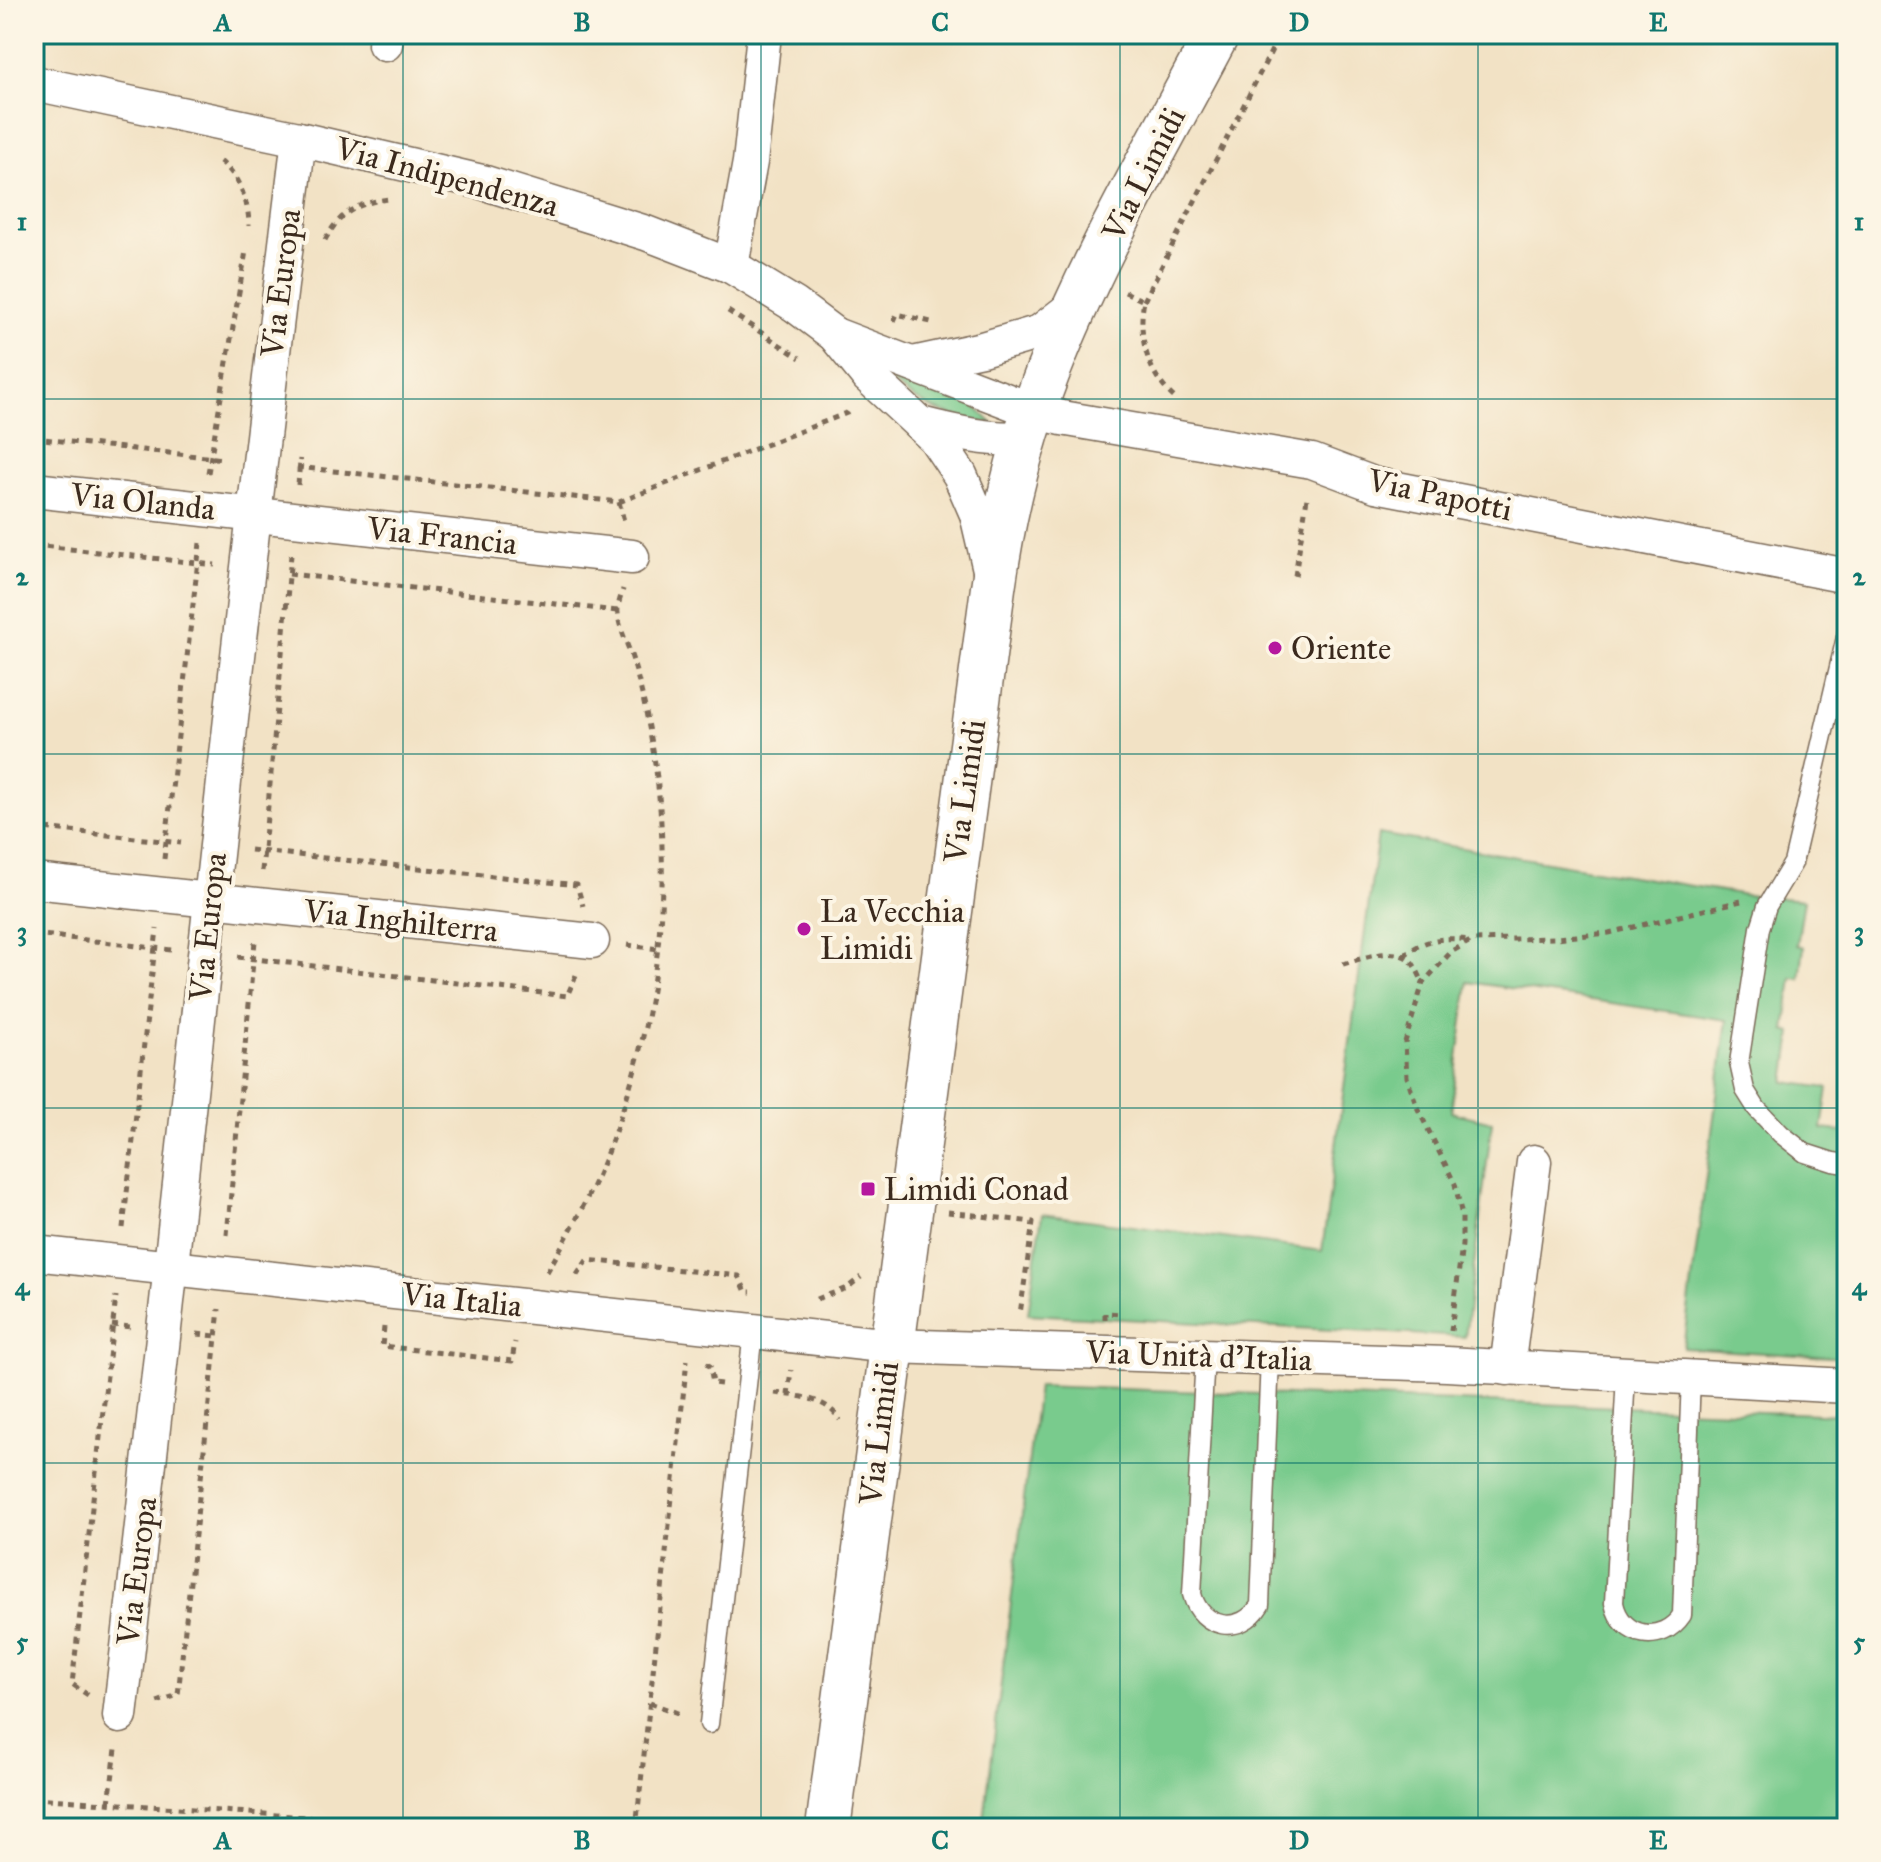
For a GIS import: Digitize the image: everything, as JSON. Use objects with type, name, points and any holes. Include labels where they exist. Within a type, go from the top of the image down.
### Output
[{"type":"main road","name":"Via Limidi","points":[[828,1828],[993,588],[1012,480],[1030,424],[1084,290],[1217,34]]},
{"type":"street","points":[[731,266],[750,162],[764,34]]},
{"type":"street","name":"Via Indipendenza","points":[[34,83],[299,139],[482,182],[646,233],[731,266],[795,305],[835,335],[887,365],[1030,424]]},
{"type":"street","name":"Via Europa","points":[[120,1716],[172,1268],[253,514],[299,139]]},
{"type":"street","points":[[887,365],[982,349],[1040,332],[1084,290]]},
{"type":"street","name":"Via Indipendenza","points":[[887,365],[920,424],[935,438],[960,475],[977,514],[993,588]]},
{"type":"street","name":"Via Papotti","points":[[1030,424],[1062,418],[1312,461],[1376,485],[1847,576]]},
{"type":"street","name":"Via Indipendenza","points":[[920,424],[959,434],[1008,439],[1030,424]]},
{"type":"street","name":"Via Olanda","points":[[34,490],[253,514]]},
{"type":"street","name":"Via Francia","points":[[253,514],[632,557]]},
{"type":"street","name":"Via Inghilterra","points":[[34,881],[592,941]]},
{"type":"street","points":[[1507,1368],[1534,1162]]},
{"type":"street","name":"Via Italia","points":[[34,1253],[891,1346]]},
{"type":"street","name":"Via Unità d'Italia","points":[[891,1346],[1447,1364],[1847,1386]]},
{"type":"lane","points":[[1847,633],[1793,863],[1767,906],[1760,928],[1739,1063],[1745,1090],[1757,1109],[1781,1134],[1805,1153],[1847,1164]]},
{"type":"lane","points":[[709,1724],[753,1332]]},
{"type":"lane","points":[[1205,1356],[1192,1594],[1196,1608],[1204,1618],[1229,1625],[1244,1622],[1253,1616],[1260,1605],[1270,1358]]},
{"type":"lane","points":[[1626,1374],[1614,1603],[1617,1618],[1625,1627],[1651,1634],[1665,1632],[1682,1615],[1691,1377]]},
{"type":"path","points":[[1178,401],[1168,393],[1146,355],[1141,316],[1144,301],[1280,34]]},
{"type":"path","points":[[210,153],[228,167],[239,182],[249,222],[248,234]]},
{"type":"path","points":[[322,247],[336,221],[349,209],[371,201],[397,199]]},
{"type":"path","points":[[1084,290],[1144,301]]},
{"type":"path","points":[[724,308],[804,361]]},
{"type":"path","points":[[34,438],[619,502],[847,413],[887,365],[897,314],[936,323]]},
{"type":"path","points":[[1295,576],[1312,461]]},
{"type":"path","points":[[34,545],[617,611],[648,721],[657,778],[661,834],[658,949],[637,1062],[621,1116],[594,1183],[547,1272]]},
{"type":"path","points":[[1404,956],[1414,946],[1447,937],[1472,940],[1556,938],[1609,933],[1711,910],[1778,889]]},
{"type":"path","points":[[1447,1364],[1462,1245],[1462,1216],[1455,1184],[1417,1107],[1407,1077],[1405,1042],[1423,983],[1451,952],[1472,940]]},
{"type":"path","points":[[1343,964],[1377,955],[1404,956],[1412,962],[1423,983]]},
{"type":"path","points":[[909,1207],[1033,1222],[1015,1350]]},
{"type":"path","points":[[108,1226],[123,1228],[72,1684],[120,1716]]},
{"type":"path","points":[[120,1716],[178,1695],[227,1235]]},
{"type":"path","points":[[535,1271],[577,1275],[587,1260],[739,1276],[746,1292],[759,1293]]},
{"type":"path","points":[[806,1299],[815,1300],[847,1288],[862,1276],[866,1268]]},
{"type":"path","points":[[636,1828],[687,1360]]},
{"type":"path","points":[[109,1803],[120,1716]]},
{"type":"path","points":[[34,1798],[464,1828]]},
{"type":"green space","points":[[884,376],[968,400],[993,424],[934,409]]},
{"type":"green space","points":[[1378,834],[1746,895],[1804,900],[1797,945],[1804,947],[1800,979],[1792,978],[1785,1031],[1792,1033],[1785,1082],[1828,1088],[1822,1129],[1847,1132],[1847,1358],[1683,1348],[1727,1020],[1468,982],[1451,1112],[1492,1122],[1465,1337],[1028,1314],[1042,1214],[1322,1251]]},
{"type":"green space","points":[[1038,1386],[1847,1415],[1847,1750],[1841,1828],[983,1828]]},
{"type":"place","name":"Oriente","points":[[1275,648]]},
{"type":"place","name":"La Vecchia Limidi","points":[[804,929]]},
{"type":"place","name":"Limidi Conad","points":[[868,1189]]}]
